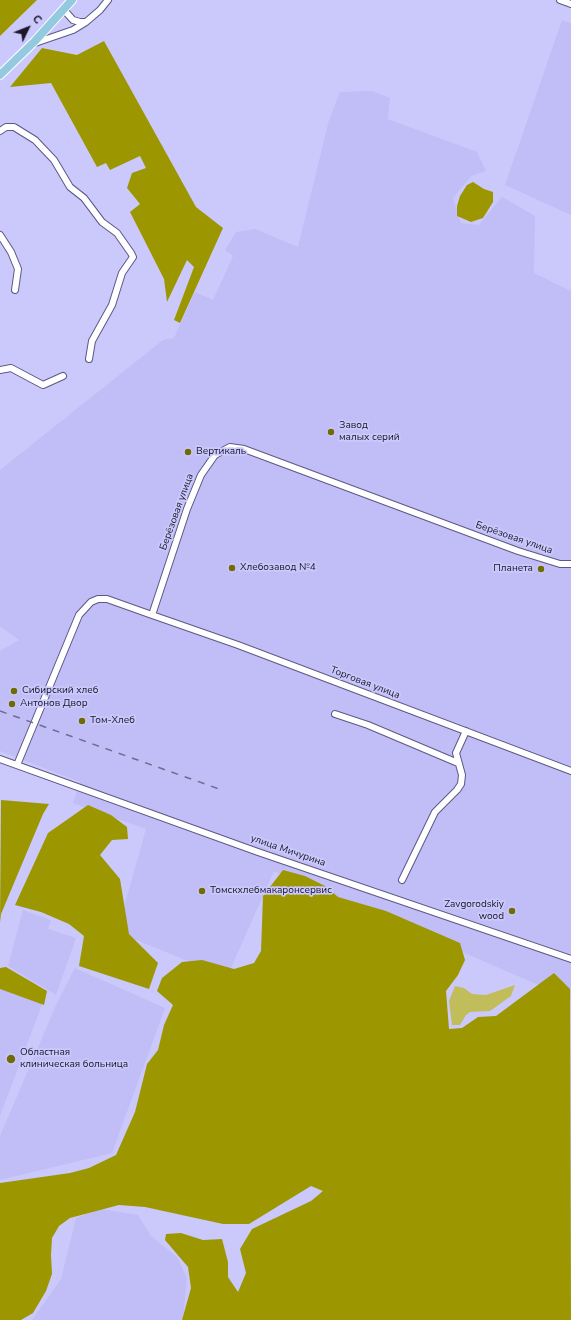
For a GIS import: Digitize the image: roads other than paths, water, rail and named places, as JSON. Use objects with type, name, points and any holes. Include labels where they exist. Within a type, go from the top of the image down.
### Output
[{"type":"main road","points":[[0,75],[72,0]]},
{"type":"street","points":[[29,46],[40,40],[73,30],[86,22],[100,10],[108,0]]},
{"type":"street","points":[[560,0],[571,4]]},
{"type":"street","points":[[64,10],[73,20],[86,22]]},
{"type":"street","points":[[0,130],[6,127],[14,127],[35,140],[54,160],[70,187],[84,198],[102,222],[117,233],[133,257],[122,273],[112,305],[92,341],[90,359]]},
{"type":"street","points":[[0,236],[11,252],[18,269],[15,290]]},
{"type":"street","points":[[0,370],[11,368],[43,385],[63,376]]},
{"type":"street","name":"Берёзовая улица","points":[[152,615],[187,509],[201,475],[215,455],[230,447],[244,449],[518,551],[560,564],[570,564]]},
{"type":"street","points":[[17,765],[73,628],[87,606],[98,599],[107,599],[152,615]]},
{"type":"street","name":"Торговая улица","points":[[152,615],[238,645],[571,771]]},
{"type":"street","points":[[335,714],[368,725],[458,763]]},
{"type":"street","points":[[402,880],[435,812],[457,790],[460,784],[462,775],[456,753],[466,731]]},
{"type":"street","name":"улица Мичурина","points":[[0,759],[258,852],[571,959]]},
{"type":"railway","points":[[0,711],[222,790]]},
{"type":"place","name":"Завод малых серий","points":[[331,432]]},
{"type":"place","name":"Вертикаль","points":[[188,452]]},
{"type":"place","name":"Хлебозавод №4","points":[[232,568]]},
{"type":"place","name":"Планета","points":[[541,569]]},
{"type":"place","name":"Сибирский хлеб","points":[[14,691]]},
{"type":"place","name":"Антонов Двор","points":[[12,704]]},
{"type":"place","name":"Том-Хлеб","points":[[82,721]]},
{"type":"place","name":"Томскхлебмакаронсервис","points":[[202,891]]},
{"type":"place","name":"Zavgorodskiy wood","points":[[512,911]]},
{"type":"place","name":"Областная клиническая больница","points":[[11,1059]]}]
